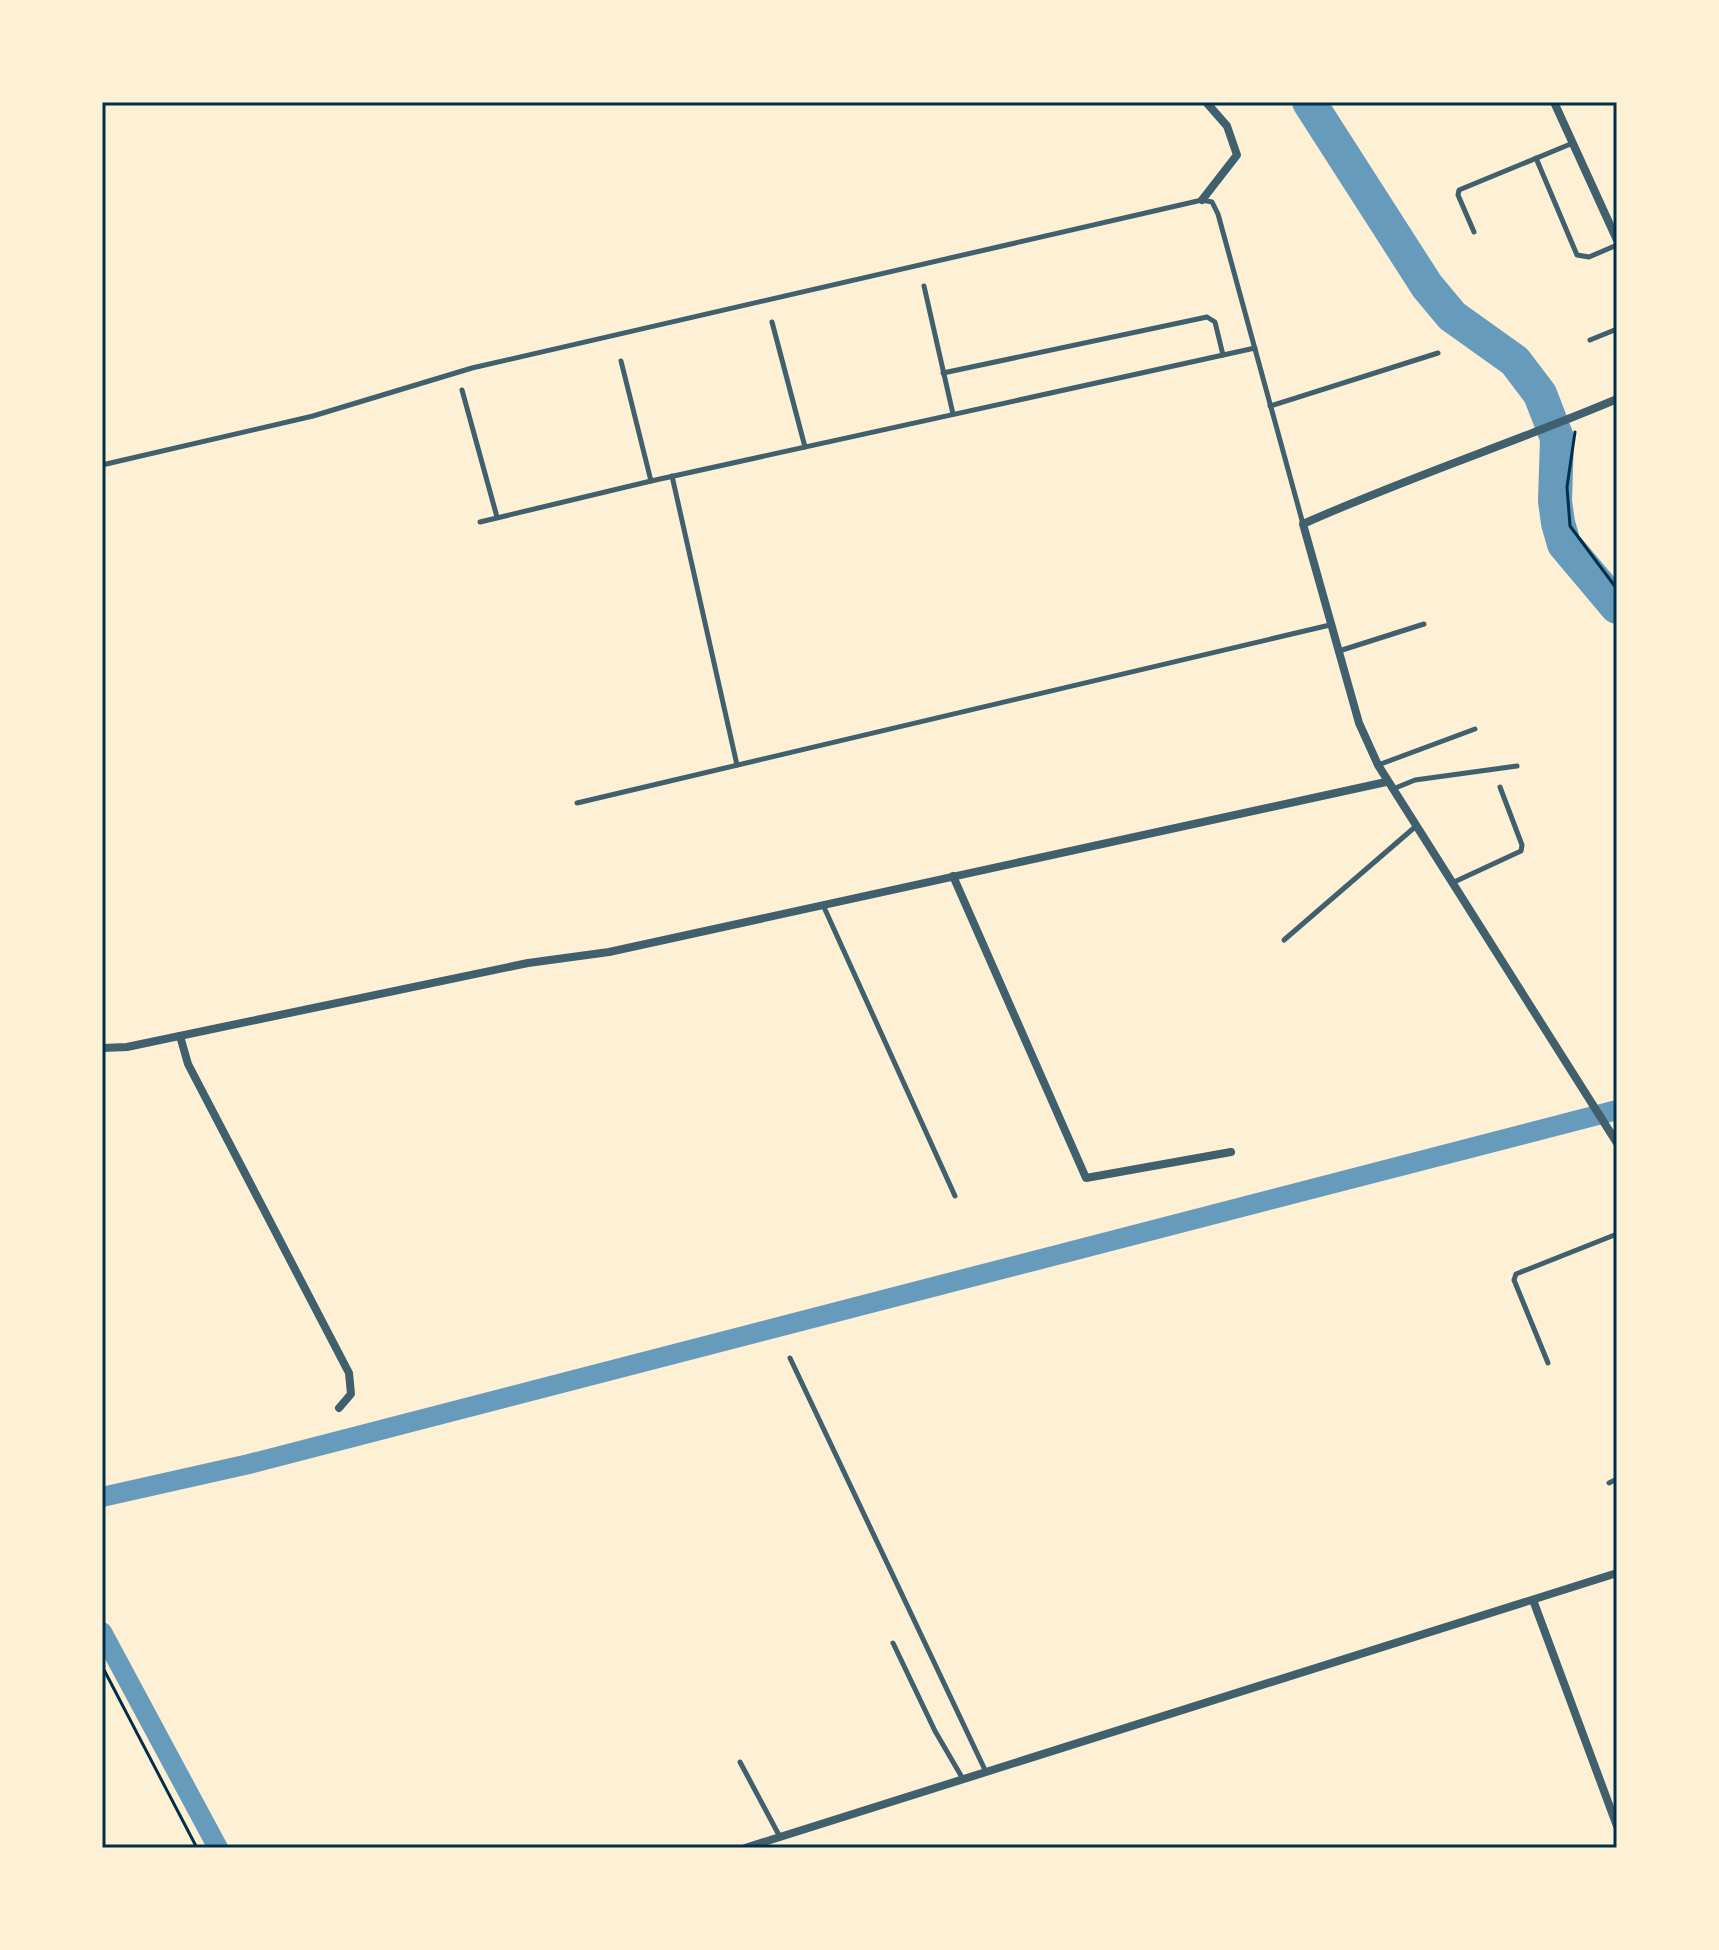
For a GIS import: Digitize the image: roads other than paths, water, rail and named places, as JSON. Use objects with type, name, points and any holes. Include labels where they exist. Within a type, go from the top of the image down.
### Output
[{"type":"street","points":[[1202,200],[1237,155],[1227,126],[1206,102]]},
{"type":"street","points":[[1554,102],[1617,242]]},
{"type":"street","points":[[1617,399],[1390,486],[1303,524],[1359,723],[1378,765],[1617,1143]]},
{"type":"street","points":[[102,1048],[127,1047],[528,963],[609,952],[953,876],[1389,786]]},
{"type":"street","points":[[953,876],[1086,1178],[1231,1152]]},
{"type":"street","points":[[180,1036],[188,1064],[349,1373],[351,1394],[339,1408]]},
{"type":"street","points":[[745,1848],[1617,1573]]},
{"type":"street","points":[[1533,1600],[1617,1826]]},
{"type":"lane","points":[[1474,232],[1458,195],[1459,190],[1573,143]]},
{"type":"lane","points":[[1536,158],[1577,255],[1589,257],[1617,242]]},
{"type":"lane","points":[[102,465],[313,416],[472,368],[1202,200],[1216,206],[1303,524]]},
{"type":"lane","points":[[924,286],[953,414]]},
{"type":"lane","points":[[943,373],[1207,317],[1215,322],[1223,355]]},
{"type":"lane","points":[[772,322],[805,447]]},
{"type":"lane","points":[[1590,340],[1617,329]]},
{"type":"lane","points":[[480,522],[672,476],[1255,348]]},
{"type":"lane","points":[[1270,406],[1438,353]]},
{"type":"lane","points":[[621,361],[651,481]]},
{"type":"lane","points":[[462,390],[497,517]]},
{"type":"lane","points":[[672,476],[737,765]]},
{"type":"lane","points":[[1338,651],[1424,624]]},
{"type":"lane","points":[[577,803],[1330,625]]},
{"type":"lane","points":[[1378,765],[1475,729]]},
{"type":"lane","points":[[1389,786],[1517,766]]},
{"type":"lane","points":[[1451,883],[1521,851],[1522,845],[1500,787]]},
{"type":"lane","points":[[1284,940],[1415,827]]},
{"type":"lane","points":[[823,905],[955,1196]]},
{"type":"lane","points":[[1548,1363],[1514,1280],[1516,1274],[1617,1234]]},
{"type":"lane","points":[[790,1358],[986,1772]]},
{"type":"lane","points":[[1609,1483],[1617,1479]]},
{"type":"lane","points":[[893,1643],[935,1731],[963,1779]]},
{"type":"lane","points":[[740,1762],[780,1837]]},
{"type":"waterway","points":[[1309,102],[1427,286],[1452,316],[1515,361],[1540,394],[1557,438],[1555,501],[1564,544],[1617,607]]},
{"type":"waterway","points":[[102,1497],[249,1464],[1617,1110]]},
{"type":"waterway","points":[[102,1632],[218,1848]]}]
